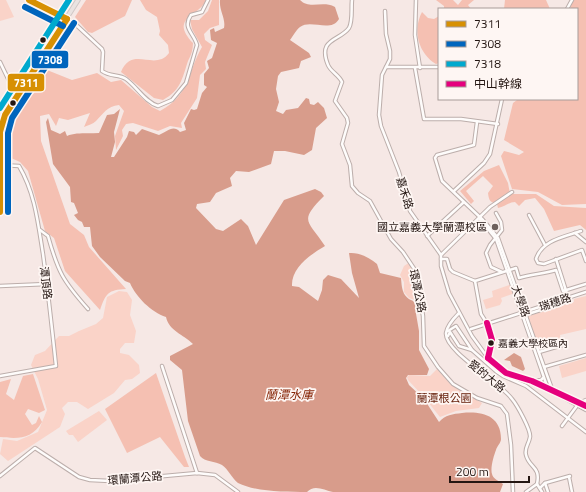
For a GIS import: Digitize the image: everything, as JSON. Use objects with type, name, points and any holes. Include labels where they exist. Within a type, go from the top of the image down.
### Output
[{"type":"main road","points":[[0,212],[0,132],[5,115],[78,0]]},
{"type":"street","points":[[29,0],[73,22],[102,49],[101,67],[104,72],[109,76],[125,78],[152,104],[162,106],[172,100],[186,83],[197,44],[187,29],[188,20],[191,15],[202,12],[208,0]]},
{"type":"street","name":"環潭公路","points":[[352,0],[350,25],[348,29],[331,40],[327,45],[326,52],[328,66],[342,82],[335,101],[347,118],[348,123],[342,144],[350,165],[352,186],[354,190],[370,201],[391,238],[412,264],[423,316],[423,341],[428,353],[453,384],[477,398],[501,406],[507,414],[511,445],[513,492]]},
{"type":"street","points":[[416,0],[415,35],[420,68]]},
{"type":"street","name":"嘉禾路","points":[[385,11],[386,34],[390,51],[386,67],[382,75],[379,100],[381,126],[399,172],[410,211],[441,257],[445,284],[459,313],[488,358],[506,373],[532,381],[548,389],[552,389]]},
{"type":"street","points":[[0,62],[13,89],[18,93]]},
{"type":"street","points":[[386,67],[438,67]]},
{"type":"street","points":[[415,68],[424,119],[461,119],[498,124]]},
{"type":"street","points":[[454,191],[484,163],[490,154],[498,124],[502,100]]},
{"type":"street","points":[[477,122],[474,145],[437,155],[435,158],[442,180],[480,218],[497,238]]},
{"type":"street","name":"潭頂路","points":[[0,376],[56,366],[47,284],[34,204],[19,166],[1,165]]},
{"type":"street","points":[[512,192],[498,201],[441,257],[447,259],[450,269],[453,272],[475,281],[516,268],[519,278],[533,273],[539,275],[556,270],[563,291],[586,284]]},
{"type":"street","points":[[427,236],[464,202]]},
{"type":"street","points":[[496,213],[502,226],[502,230],[490,245],[486,254],[491,267],[503,272]]},
{"type":"street","points":[[529,215],[545,245]]},
{"type":"street","points":[[39,230],[48,236],[54,259],[61,277],[68,288],[88,309]]},
{"type":"street","points":[[581,231],[545,245],[536,257],[536,262],[544,264],[582,250],[586,261]]},
{"type":"street","points":[[575,233],[586,242]]},
{"type":"street","name":"大學路","points":[[497,238],[552,389]]},
{"type":"street","points":[[556,260],[568,297]]},
{"type":"street","points":[[475,281],[481,314],[490,328],[491,339],[488,358]]},
{"type":"street","points":[[0,286],[47,284]]},
{"type":"street","name":"瑞穗路","points":[[471,329],[586,292]]},
{"type":"street","points":[[446,333],[452,319],[459,313]]},
{"type":"street","points":[[524,313],[548,389],[578,404],[586,406]]},
{"type":"street","points":[[446,333],[456,326],[472,350],[503,376],[526,386],[569,417],[586,432]]},
{"type":"street","points":[[447,338],[450,332],[459,346],[472,350]]},
{"type":"street","name":"愛的大路","points":[[446,333],[447,338],[458,354],[503,388],[513,400],[529,429],[530,437],[525,450],[526,457],[538,471],[539,477],[537,484]]},
{"type":"street","points":[[539,352],[566,344]]},
{"type":"street","points":[[544,367],[586,355]]},
{"type":"street","points":[[162,366],[197,473]]},
{"type":"street","points":[[532,381],[541,380],[544,377]]},
{"type":"street","points":[[552,389],[586,410]]},
{"type":"street","points":[[562,426],[578,404],[586,400]]},
{"type":"street","name":"環蘭潭公路","points":[[0,476],[36,448],[79,477],[96,481],[197,473],[215,475],[238,492]]},
{"type":"street","points":[[540,488],[545,483],[570,476],[572,492]]},
{"type":"street","points":[[545,483],[548,492]]},
{"type":"street","points":[[526,492],[537,484],[542,492]]},
{"type":"green space","points":[[0,0],[6,0],[14,17],[0,21]]},
{"type":"green space","points":[[410,262],[419,295],[418,301],[409,298],[404,292],[404,282],[400,275],[404,266]]},
{"type":"green space","points":[[512,284],[515,293],[501,298],[502,301],[500,305],[486,309],[483,300],[493,297],[492,291]]},
{"type":"green space","points":[[119,291],[127,292],[132,300],[130,315],[136,331],[134,343],[125,343],[120,349],[120,353],[129,355],[139,365],[140,373],[132,379],[125,380],[114,393],[88,409],[77,402],[68,402],[62,408],[65,414],[60,427],[8,461],[0,454],[3,439],[17,441],[38,432],[47,410],[38,379],[31,365],[35,355],[45,351],[59,336],[69,336],[96,324],[103,318],[107,297]]},
{"type":"green space","points":[[586,296],[586,329],[560,335],[561,342],[539,350],[528,316],[574,302],[574,299]]},
{"type":"green space","points":[[586,358],[586,371],[562,378],[559,366]]},
{"type":"green space","name":"蘭潭根公園","points":[[437,369],[451,385],[482,403],[479,408],[456,411],[440,417],[407,377],[409,375],[430,376]]},
{"type":"green space","points":[[99,411],[107,420],[78,442],[73,435],[69,435],[66,431]]},
{"type":"shaded area","points":[[86,0],[132,0],[125,16],[92,33],[88,32],[75,17]]},
{"type":"shaded area","points":[[140,0],[206,0],[202,6],[185,22],[184,28],[186,34],[193,43],[192,52],[180,84],[174,92],[163,100],[154,98],[121,72],[126,64],[131,60],[157,60],[163,58],[169,53],[168,45],[159,35],[160,31],[157,17],[146,10]]},
{"type":"shaded area","points":[[212,0],[219,0],[219,25],[210,28],[204,34],[205,40],[212,45],[205,62],[206,69],[200,75],[197,98],[181,123],[182,128],[170,126],[158,131],[133,123],[126,124],[122,130],[123,136],[116,150],[115,136],[124,111],[119,105],[111,107],[95,122],[84,127],[90,113],[68,120],[59,118],[56,126],[49,114],[40,116],[41,141],[70,224],[84,235],[89,247],[126,289],[115,290],[108,294],[100,310],[65,271],[54,238],[45,231],[28,171],[20,162],[11,158],[8,154],[11,126],[15,115],[20,111],[23,99],[28,99],[35,92],[45,76],[42,68],[72,80],[97,73],[111,82],[121,80],[152,107],[160,111],[178,97],[187,82],[202,47],[192,29],[190,20],[199,20],[208,11]]},
{"type":"shaded area","points":[[436,0],[453,0],[458,5],[462,0],[474,0],[468,5],[470,8],[444,8],[444,6]]},
{"type":"shaded area","points":[[505,0],[546,0],[550,8],[504,8]]},
{"type":"shaded area","points":[[573,0],[586,0],[586,204],[562,205],[538,192],[512,189],[501,156],[504,151],[519,155],[524,152],[504,140],[513,103],[517,100],[578,100],[578,8],[570,8]]},
{"type":"shaded area","points":[[422,12],[428,18],[434,19],[438,17],[438,63],[436,64],[430,60],[421,48],[418,34],[419,19]]},
{"type":"shaded area","points":[[499,165],[508,183],[510,194],[536,194],[554,206],[586,208],[586,230],[580,225],[554,231],[544,209],[535,198],[525,200],[519,206],[515,202],[498,208],[497,204],[491,202],[489,198],[488,193],[493,186],[483,176],[466,191],[474,201],[471,204],[460,191],[484,171]]},
{"type":"shaded area","points":[[156,373],[189,467],[184,467],[160,437],[127,453],[105,409]]},
{"type":"shaded area","points":[[33,374],[45,410],[39,413],[28,409],[25,414],[32,425],[36,423],[39,416],[42,422],[34,432],[24,437],[0,437],[0,382],[11,379],[6,394],[14,400],[23,376]]},
{"type":"water","name":"蘭潭水庫","points":[[220,0],[300,0],[304,3],[312,5],[325,4],[335,7],[339,19],[331,25],[326,26],[310,24],[300,27],[290,40],[309,53],[311,57],[301,61],[299,68],[281,72],[278,76],[276,89],[279,102],[276,111],[283,114],[286,110],[298,108],[306,98],[309,99],[310,104],[314,105],[318,102],[324,108],[327,118],[316,128],[312,150],[304,155],[285,151],[274,151],[271,164],[249,172],[236,171],[230,178],[232,186],[216,193],[210,202],[197,204],[196,208],[216,229],[223,231],[241,219],[248,226],[256,245],[284,200],[315,189],[321,192],[324,196],[311,211],[308,216],[308,221],[325,246],[308,257],[298,268],[293,279],[292,286],[299,287],[318,301],[322,290],[323,280],[328,275],[341,279],[359,298],[352,273],[349,253],[360,254],[371,260],[377,264],[380,273],[401,278],[404,293],[408,298],[416,302],[415,308],[419,331],[419,350],[429,369],[427,375],[408,375],[406,378],[409,385],[424,399],[439,422],[449,415],[459,413],[483,414],[494,420],[498,425],[501,439],[494,455],[492,471],[496,480],[503,484],[500,492],[333,492],[316,488],[313,488],[307,492],[262,490],[238,483],[222,465],[200,456],[188,421],[182,370],[170,360],[170,356],[193,344],[170,326],[166,317],[150,308],[136,294],[130,283],[125,281],[100,257],[92,246],[90,227],[84,227],[82,222],[74,215],[78,213],[74,203],[71,202],[70,187],[53,164],[46,122],[48,118],[51,130],[60,134],[65,131],[67,136],[99,133],[107,115],[114,114],[120,109],[114,132],[115,142],[111,157],[114,157],[127,137],[129,131],[134,132],[136,135],[142,129],[159,135],[170,129],[175,129],[180,132],[186,130],[184,123],[191,109],[197,109],[202,93],[207,87],[204,85],[204,74],[209,68],[207,61],[212,58],[217,43],[211,40],[210,30],[214,28],[215,32],[224,28]]},
{"type":"water","points":[[514,353],[521,357],[525,369],[523,371],[512,366],[510,361],[504,360]]},
{"type":"transit line","name":"7311","points":[[29,0],[67,19]]},
{"type":"transit line","name":"7318","points":[[0,108],[69,0]]},
{"type":"transit line","name":"7308","points":[[25,7],[63,26]]},
{"type":"transit line","name":"7311","points":[[0,212],[0,132],[5,115],[67,19]]},
{"type":"transit line","name":"7308","points":[[8,212],[8,133],[12,118],[74,23]]},
{"type":"transit line","name":"中山幹線","points":[[487,323],[492,340],[488,358]]},
{"type":"transit line","name":"中山幹線","points":[[488,358],[506,373],[532,381],[586,406]]},
{"type":"place","name":"國立嘉義大學蘭潭校區","points":[[495,227]]},
{"type":"place","name":"嘉義大學校區內","points":[[491,343]]}]
